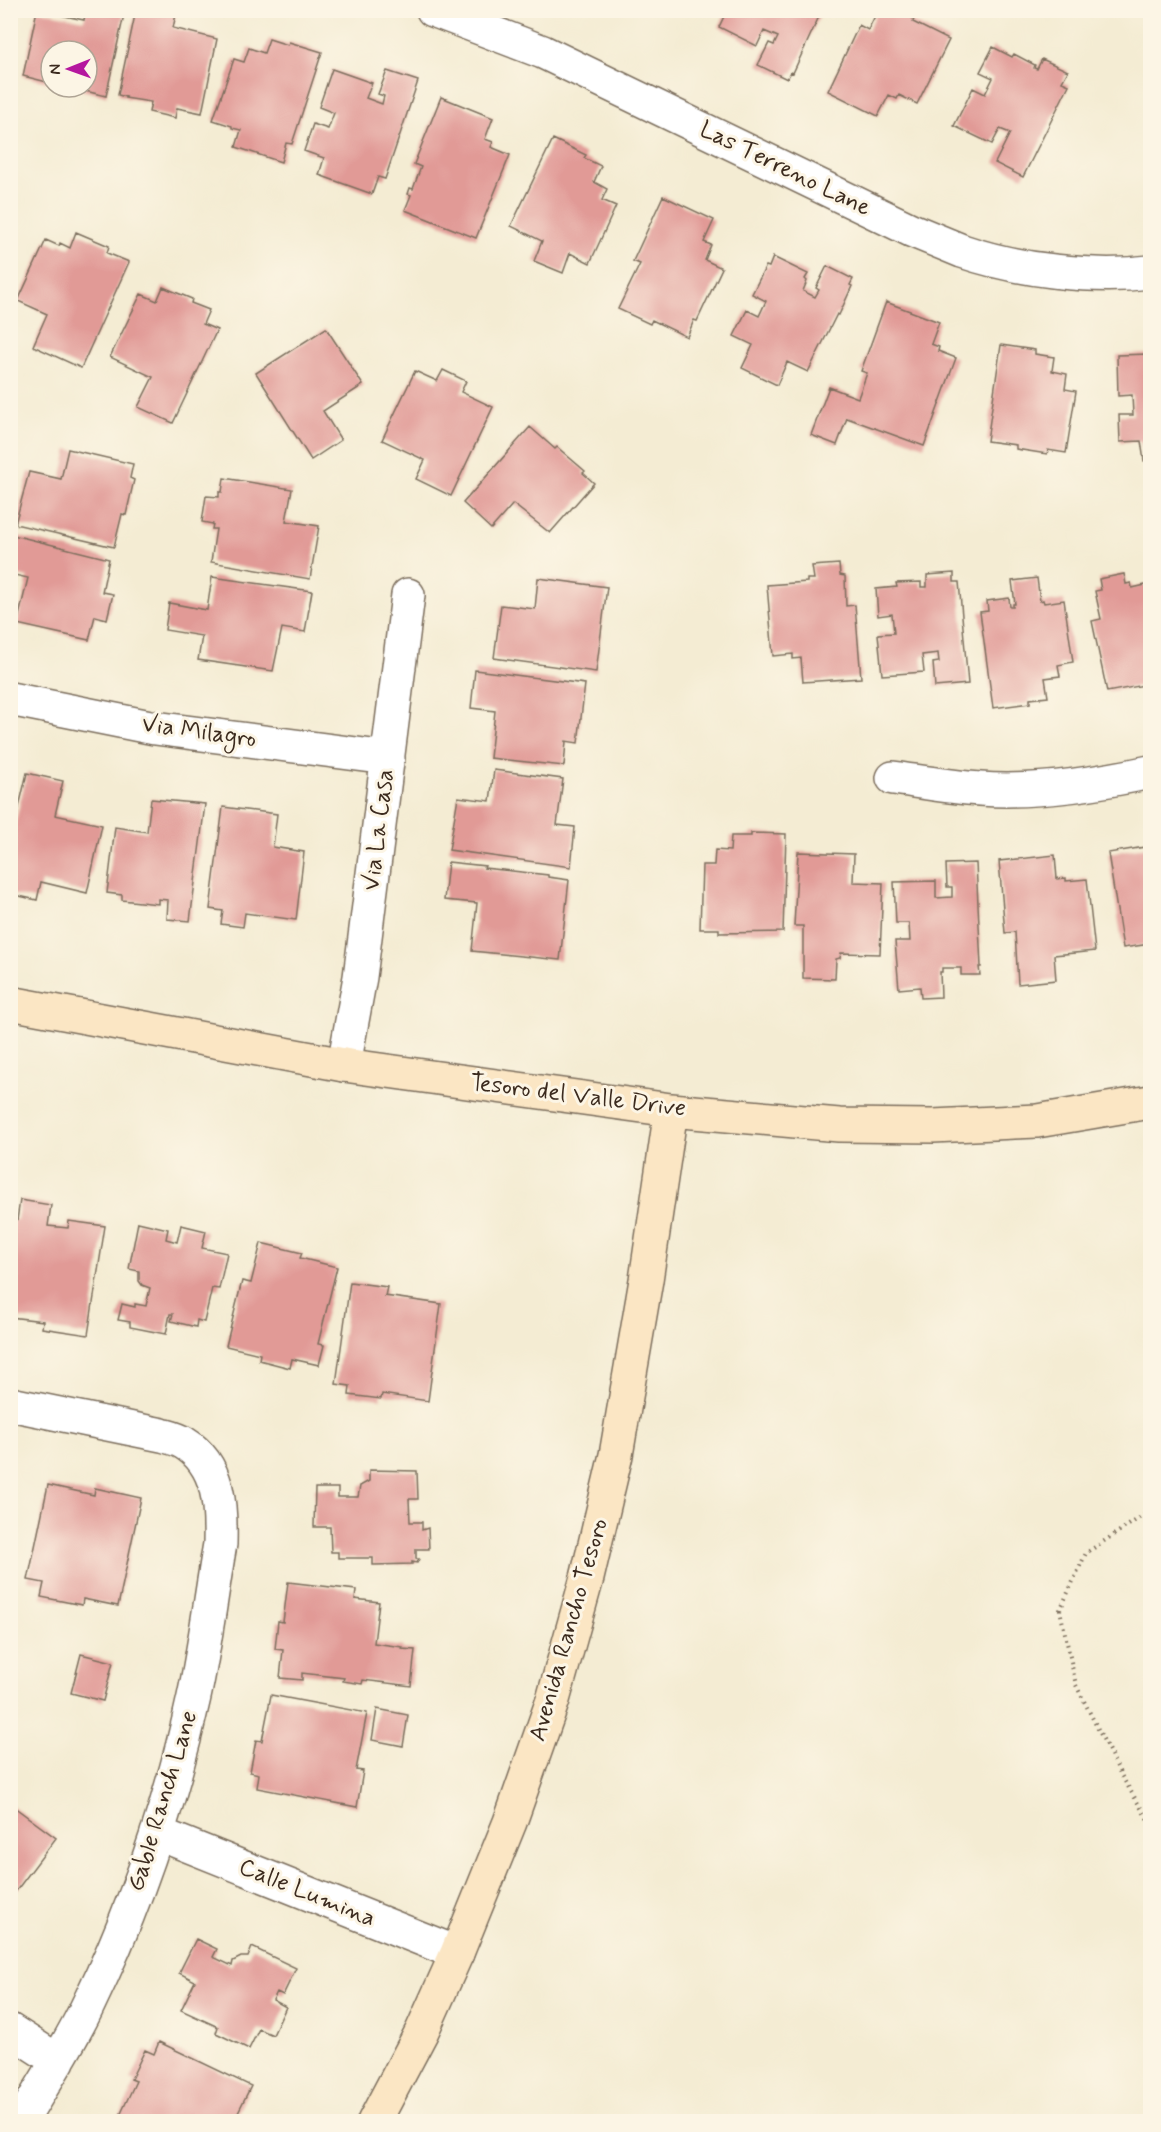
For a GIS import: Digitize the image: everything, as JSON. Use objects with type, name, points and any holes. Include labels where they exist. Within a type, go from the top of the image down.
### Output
[{"type":"street","name":"Las Terreno Lane","points":[[433,10],[543,52],[911,230],[964,251],[1015,264],[1074,273],[1150,272]]},
{"type":"street","name":"Via La Casa","points":[[344,1065],[360,977],[408,595]]},
{"type":"street","name":"Via Milagro","points":[[10,699],[155,728],[388,758]]},
{"type":"street","points":[[892,778],[981,789],[1018,790],[1150,772]]},
{"type":"street","name":"Tesoro del Valle Drive","points":[[10,1003],[344,1065],[671,1110],[839,1125],[933,1126],[1037,1121],[1150,1102]]},
{"type":"street","name":"Avenida Rancho Tesoro","points":[[374,2121],[422,2031],[457,1953],[510,1822],[553,1700],[587,1578],[616,1455],[646,1280],[671,1110]]},
{"type":"street","name":"Gable Ranch Lane","points":[[10,1404],[162,1435],[184,1443],[203,1460],[214,1478],[219,1498],[220,1544],[194,1696],[175,1774],[157,1833],[135,1895],[88,2004],[58,2061],[21,2121]]},
{"type":"street","name":"Calle Lumina","points":[[157,1833],[457,1953]]},
{"type":"street","points":[[10,2030],[58,2061]]},
{"type":"path","points":[[1150,1511],[1086,1553],[1060,1610],[1076,1685],[1121,1775],[1150,1822]]},
{"type":"building","points":[[37,10],[84,20],[86,10],[125,10],[106,96],[99,94],[99,39],[39,39],[39,80],[23,76]]},
{"type":"building","points":[[136,10],[177,10],[173,28],[217,39],[202,113],[177,108],[175,118],[149,112],[151,102],[118,95]]},
{"type":"building","points":[[727,10],[822,10],[793,73],[791,72],[787,79],[758,65],[769,43],[774,45],[778,37],[764,31],[757,46],[719,27]]},
{"type":"building","points":[[878,10],[914,10],[910,17],[914,19],[913,22],[949,40],[917,104],[899,95],[897,99],[889,95],[878,116],[828,91],[859,25],[868,30]]},
{"type":"building","points":[[269,39],[288,45],[289,42],[322,52],[292,144],[286,143],[281,162],[236,147],[241,130],[213,120],[234,59],[244,62],[249,48],[264,53]]},
{"type":"building","points":[[993,47],[1012,57],[1014,54],[1035,65],[1034,68],[1037,69],[1042,59],[1068,71],[1062,82],[1069,85],[1023,177],[995,163],[1010,133],[1000,129],[992,144],[954,126],[973,88],[985,94],[993,78],[980,72]]},
{"type":"building","points":[[332,69],[372,83],[366,98],[382,104],[384,96],[378,94],[387,71],[418,81],[385,179],[378,177],[372,194],[319,175],[324,158],[304,151],[313,124],[328,129],[334,113],[319,107]]},
{"type":"building","points":[[441,97],[493,118],[485,139],[493,142],[491,147],[510,155],[476,238],[405,210],[411,195],[408,194],[410,188],[413,189],[421,167],[414,164]]},
{"type":"building","points":[[553,139],[586,155],[584,158],[601,166],[594,182],[607,189],[602,200],[616,206],[590,263],[570,253],[563,273],[534,261],[542,241],[511,226]]},
{"type":"building","points":[[663,196],[714,220],[704,242],[711,245],[705,260],[722,268],[687,337],[652,320],[650,324],[618,309],[640,264],[633,261]]},
{"type":"building","points":[[76,232],[109,246],[107,253],[129,262],[81,368],[33,346],[47,314],[18,301],[46,240],[70,248]]},
{"type":"building","points":[[773,257],[808,274],[803,291],[815,297],[819,290],[816,288],[827,266],[853,279],[839,315],[837,314],[808,372],[787,362],[777,385],[742,368],[753,345],[734,336],[747,310],[759,316],[766,301],[752,294]]},
{"type":"building","points":[[163,287],[192,299],[191,303],[209,310],[203,324],[217,330],[173,423],[138,407],[153,377],[110,357],[141,294],[157,301]]},
{"type":"building","points":[[886,302],[939,322],[931,344],[939,347],[938,351],[956,358],[924,446],[847,418],[837,445],[811,435],[829,387],[858,398],[867,373],[861,371]]},
{"type":"building","points":[[326,328],[363,385],[323,411],[341,440],[311,460],[256,373]]},
{"type":"building","points":[[1001,345],[1035,350],[1035,354],[1054,357],[1052,371],[1067,374],[1065,389],[1076,391],[1066,453],[1048,450],[1047,454],[1016,449],[1016,445],[987,441]]},
{"type":"building","points":[[1150,354],[1150,460],[1144,461],[1141,441],[1120,442],[1119,415],[1133,415],[1132,395],[1118,396],[1117,355]]},
{"type":"building","points":[[443,370],[466,381],[461,392],[493,407],[451,496],[416,479],[425,460],[382,440],[415,371],[437,381]]},
{"type":"building","points":[[530,427],[585,471],[583,473],[594,483],[550,533],[513,504],[491,529],[463,503]]},
{"type":"building","points":[[68,449],[133,464],[130,478],[134,480],[126,515],[122,514],[114,547],[15,524],[29,472],[61,479]]},
{"type":"building","points":[[224,478],[292,489],[286,521],[319,526],[310,579],[211,562],[216,529],[212,529],[213,524],[202,522],[206,496],[219,497]]},
{"type":"building","points":[[13,535],[109,559],[102,592],[113,594],[107,619],[95,616],[89,640],[17,624],[28,578],[10,574],[10,545]]},
{"type":"building","points":[[839,564],[840,575],[845,576],[846,606],[855,605],[861,678],[803,682],[801,658],[793,659],[793,654],[773,656],[767,585],[807,582],[807,579],[814,579],[812,566]]},
{"type":"building","points":[[954,573],[954,582],[959,582],[968,684],[935,687],[933,663],[939,662],[938,653],[922,655],[924,672],[882,675],[878,634],[894,633],[892,614],[878,616],[876,589],[897,587],[896,583],[921,582],[921,587],[927,587],[927,575]]},
{"type":"building","points":[[1124,574],[1126,584],[1131,583],[1132,588],[1150,584],[1150,684],[1107,692],[1092,621],[1101,619],[1095,591],[1101,590],[1099,579]]},
{"type":"building","points":[[212,577],[312,591],[305,632],[282,628],[273,671],[198,660],[202,636],[165,630],[169,603],[207,610]]},
{"type":"building","points":[[538,578],[607,587],[596,672],[494,658],[501,605],[535,609]]},
{"type":"building","points":[[1037,578],[1040,601],[1043,600],[1044,603],[1064,600],[1073,662],[1058,665],[1060,676],[1045,678],[1048,697],[1030,699],[1030,703],[993,708],[980,612],[988,611],[987,601],[1009,598],[1010,607],[1013,607],[1015,604],[1012,581]]},
{"type":"building","points":[[475,670],[585,684],[578,743],[566,741],[564,766],[490,758],[495,711],[471,708]]},
{"type":"building","points":[[494,770],[563,779],[557,825],[575,827],[571,867],[449,850],[458,797],[490,801]]},
{"type":"building","points":[[27,773],[63,781],[55,815],[102,825],[87,893],[41,882],[37,900],[10,894],[10,845]]},
{"type":"building","points":[[151,799],[205,804],[190,921],[167,919],[168,900],[158,899],[158,904],[122,900],[122,895],[107,893],[115,827],[147,832]]},
{"type":"building","points":[[223,807],[277,814],[273,847],[304,852],[296,920],[245,913],[243,927],[221,924],[223,911],[210,909]]},
{"type":"building","points":[[751,833],[786,834],[783,932],[719,933],[719,929],[700,929],[702,865],[714,865],[715,850],[730,851],[731,836],[751,836]]},
{"type":"building","points":[[1145,847],[1145,852],[1150,851],[1150,944],[1123,948],[1108,853]]},
{"type":"building","points":[[798,852],[854,854],[853,882],[883,883],[880,954],[841,953],[840,958],[836,959],[835,979],[803,978],[803,926],[794,926]]},
{"type":"building","points":[[1055,855],[1057,879],[1066,878],[1066,881],[1087,879],[1095,951],[1054,955],[1056,980],[1018,984],[1015,932],[1005,933],[999,861]]},
{"type":"building","points":[[448,862],[548,875],[548,877],[569,880],[560,960],[472,951],[477,903],[444,900]]},
{"type":"building","points":[[976,863],[980,975],[961,975],[961,968],[942,968],[940,972],[941,997],[921,998],[920,987],[899,989],[895,941],[910,941],[909,923],[896,923],[894,882],[936,881],[936,898],[952,897],[952,887],[947,887],[946,864]]},
{"type":"building","points":[[20,1200],[51,1205],[48,1226],[68,1228],[69,1221],[105,1226],[88,1335],[42,1328],[43,1321],[10,1317],[10,1227],[12,1219],[17,1220]]},
{"type":"building","points":[[138,1222],[168,1229],[166,1239],[177,1242],[181,1225],[206,1231],[202,1248],[227,1253],[219,1289],[212,1288],[204,1322],[197,1320],[196,1327],[171,1321],[173,1314],[170,1314],[166,1334],[130,1327],[130,1322],[118,1320],[122,1304],[135,1307],[135,1304],[146,1306],[150,1288],[139,1281],[139,1271],[129,1269]]},
{"type":"building","points":[[261,1243],[302,1253],[300,1258],[337,1267],[318,1344],[324,1345],[319,1365],[292,1359],[290,1368],[259,1360],[260,1354],[226,1346],[242,1281],[251,1283]]},
{"type":"building","points":[[350,1282],[387,1287],[385,1296],[441,1304],[428,1401],[382,1394],[381,1399],[349,1395],[350,1386],[336,1384]]},
{"type":"building","points":[[369,1470],[417,1471],[418,1499],[409,1499],[410,1522],[422,1522],[422,1530],[428,1528],[429,1549],[416,1549],[416,1559],[419,1559],[417,1563],[373,1565],[373,1558],[338,1558],[338,1552],[331,1552],[330,1527],[314,1527],[315,1488],[338,1488],[338,1497],[358,1497],[360,1486],[369,1481]]},
{"type":"building","points":[[48,1485],[94,1495],[95,1488],[141,1498],[118,1606],[83,1599],[82,1605],[41,1597],[44,1583],[28,1580]]},
{"type":"building","points":[[288,1582],[356,1590],[355,1599],[379,1602],[374,1643],[415,1650],[411,1686],[363,1680],[362,1684],[343,1681],[344,1678],[302,1673],[302,1680],[280,1678],[283,1650],[275,1649],[278,1621],[283,1622]]},
{"type":"building","points":[[81,1654],[113,1662],[103,1701],[71,1693]]},
{"type":"building","points":[[271,1695],[367,1713],[356,1770],[363,1771],[357,1807],[257,1788],[259,1774],[250,1772],[256,1740],[262,1741]]},
{"type":"building","points":[[377,1709],[408,1715],[403,1746],[372,1740]]},
{"type":"building","points":[[10,1804],[56,1838],[10,1899]]},
{"type":"building","points":[[196,1939],[217,1949],[213,1957],[232,1966],[233,1961],[241,1957],[248,1957],[252,1947],[296,1968],[283,1995],[277,1992],[273,2000],[286,2007],[273,2035],[259,2029],[249,2049],[216,2033],[218,2027],[181,2010],[195,1981],[179,1973]]},
{"type":"building","points":[[159,2042],[251,2086],[235,2118],[228,2115],[224,2122],[117,2122],[136,2081],[131,2079],[145,2050],[154,2054]]}]
